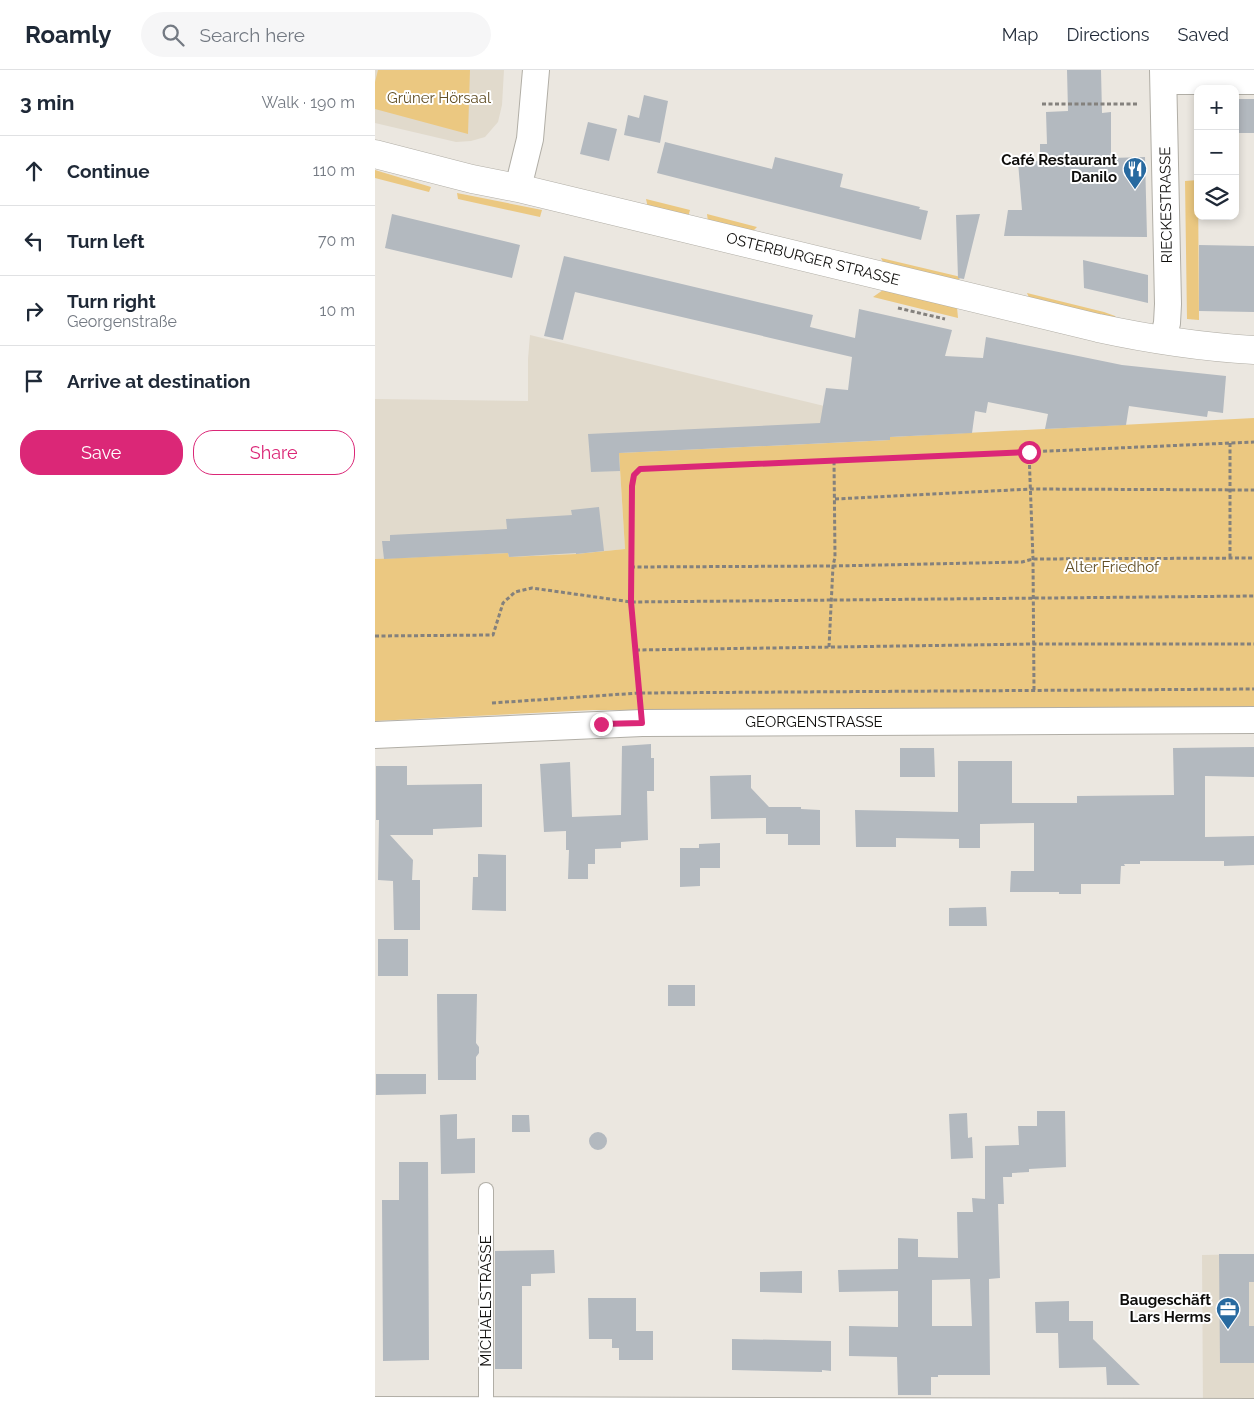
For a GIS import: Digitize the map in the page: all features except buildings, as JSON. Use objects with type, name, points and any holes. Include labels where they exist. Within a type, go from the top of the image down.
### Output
[{"type":"street","points":[[518,188],[530,139],[536,70]]},
{"type":"street","points":[[1164,85],[1254,81]]},
{"type":"street","name":"RIECKESTRASSE","points":[[1163,340],[1168,304],[1164,85]]},
{"type":"street","name":"OSTERBURGER STRASSE","points":[[375,154],[472,179],[518,188],[1064,320],[1163,340],[1203,346],[1254,350]]},
{"type":"street","name":"GEORGENSTRASSE","points":[[375,736],[642,723],[1254,720]]},
{"type":"street","points":[[375,1410],[486,1412],[1254,1412]]},
{"type":"lane","name":"MICHAELSTRASSE","points":[[486,1190],[486,1412]]},
{"type":"path","points":[[1042,104],[1164,85]]},
{"type":"path","points":[[639,693],[631,602],[631,567],[632,486],[634,475],[640,469],[1254,442]]},
{"type":"path","points":[[1230,443],[1230,558]]},
{"type":"path","points":[[1029,452],[1033,559],[1034,691]]},
{"type":"path","points":[[829,647],[830,601],[835,558],[834,460]]},
{"type":"path","points":[[835,499],[1031,489],[1254,490]]},
{"type":"path","points":[[631,567],[833,566],[1022,562],[1033,559],[1254,558]]},
{"type":"path","points":[[375,636],[493,635],[503,603],[515,592],[532,588],[631,602],[1254,596]]},
{"type":"path","points":[[636,650],[1033,644],[1254,644]]},
{"type":"path","points":[[483,704],[639,693],[1254,690]]},
{"type":"shaded area","points":[[375,70],[504,70],[502,105],[498,122],[485,137],[471,141],[456,142],[375,123]]},
{"type":"shaded area","points":[[530,335],[845,411],[840,442],[619,453],[625,549],[576,554],[509,557],[508,553],[375,559],[375,399],[528,401]]},
{"type":"shaded area","name":"Baugeschäft Lars Herms","points":[[1254,1254],[1254,1406],[1203,1406],[1202,1255]]},
{"type":"green space","name":"Grüner Hörsaal","points":[[378,70],[470,70],[468,134],[375,109],[375,82]]},
{"type":"green space","points":[[375,170],[431,187],[429,192],[375,178]]},
{"type":"green space","points":[[1194,180],[1194,220],[1198,220],[1199,320],[1187,319],[1185,181]]},
{"type":"green space","points":[[457,193],[542,210],[540,217],[458,199]]},
{"type":"green space","points":[[646,199],[690,210],[688,217],[648,208]]},
{"type":"green space","points":[[707,214],[757,227],[752,232],[708,222]]},
{"type":"green space","points":[[881,258],[961,277],[956,282],[884,264]]},
{"type":"green space","points":[[883,290],[957,307],[958,318],[873,297]]},
{"type":"green space","points":[[1027,293],[1104,312],[1115,316],[1117,320],[1030,300]]},
{"type":"green space","name":"Alter Friedhof","points":[[1254,418],[1254,709],[593,710],[375,721],[375,559],[508,553],[509,557],[576,554],[625,549],[619,453],[890,440],[890,437]]},
{"type":"place","name":"Café Restaurant Danilo","points":[[1135,190]]},
{"type":"place","name":"Baugeschäft Lars Herms","points":[[1228,1330]]},
{"type":"route","points":[[601,724],[642,723],[631,602],[632,486],[634,475],[640,469],[1029,452]]}]
